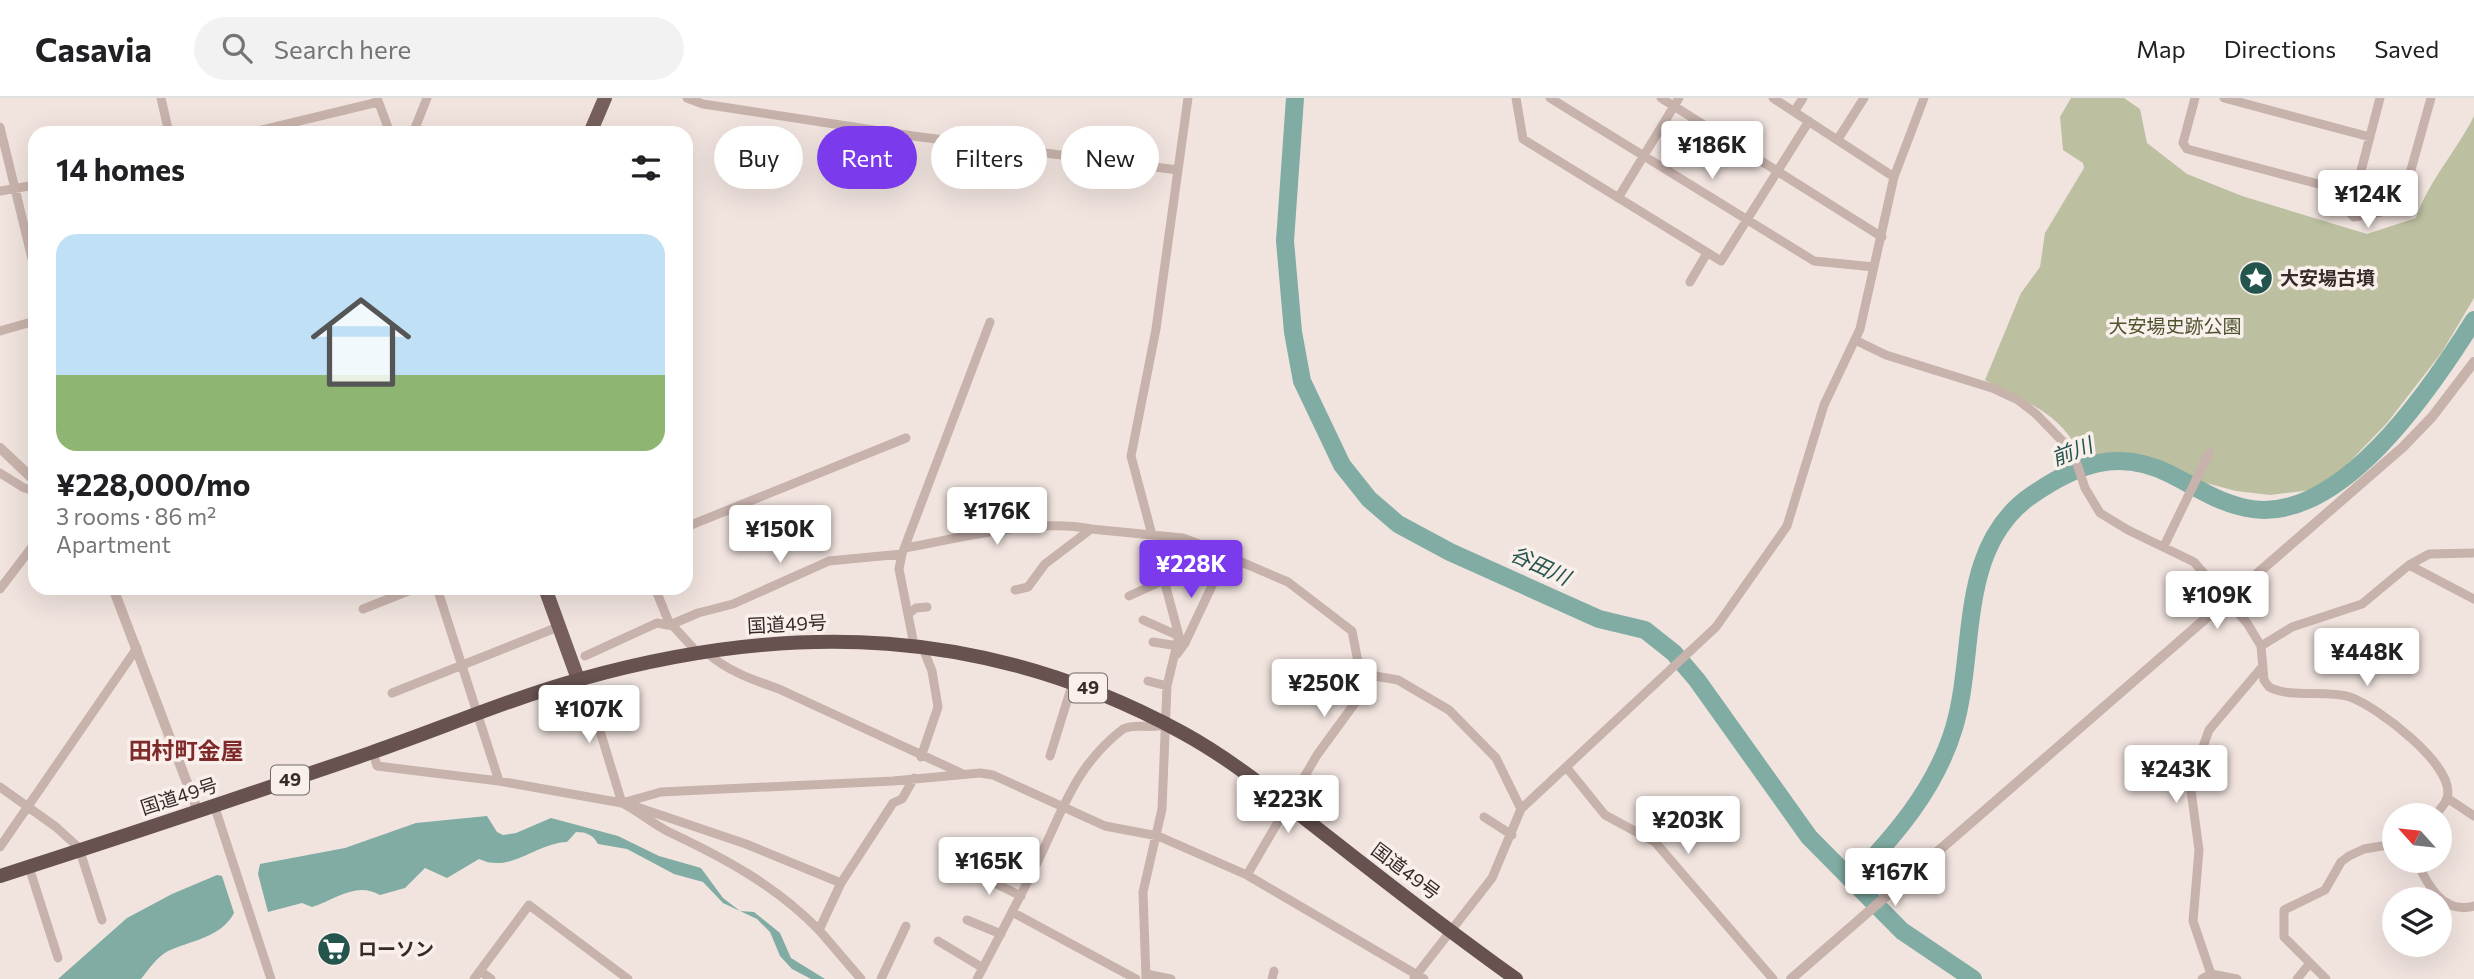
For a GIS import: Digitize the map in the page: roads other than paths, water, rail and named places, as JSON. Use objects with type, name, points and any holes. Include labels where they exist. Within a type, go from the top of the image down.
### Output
[{"type":"highway","name":"国道49号","points":[[0,876],[373,752],[579,679],[700,650],[817,641],[918,646],[1015,666],[1073,682],[1165,724],[1217,753],[1289,805],[1516,979]]},
{"type":"main road","points":[[593,126],[605,98]]},
{"type":"main road","points":[[547,595],[579,679]]},
{"type":"street","points":[[161,98],[167,126]]},
{"type":"street","points":[[416,126],[427,98]]},
{"type":"street","points":[[687,98],[703,104],[900,134],[1178,170]]},
{"type":"street","points":[[1171,979],[1146,976],[1143,892],[1158,836],[1165,774],[1167,687],[1178,646],[1164,580],[1131,456],[1156,329],[1188,98]]},
{"type":"street","points":[[1516,98],[1523,139],[1721,261],[1809,121]]},
{"type":"street","points":[[1550,98],[1814,261],[1874,267]]},
{"type":"street","points":[[1661,98],[1677,102],[1882,237]]},
{"type":"street","points":[[1773,98],[1894,177]]},
{"type":"street","points":[[1794,112],[1803,98]]},
{"type":"street","points":[[1839,139],[1864,98]]},
{"type":"street","points":[[622,803],[661,792],[963,774],[992,775],[1105,826],[1158,836],[1247,875],[1418,978],[1450,928],[1492,878],[1521,809],[1704,638],[1735,604],[1787,526],[1824,405],[1855,340],[1866,309],[1894,177],[1924,98]]},
{"type":"street","points":[[2195,98],[2183,143],[2186,149],[2356,194]]},
{"type":"street","points":[[2224,98],[2251,102],[2370,137]]},
{"type":"street","points":[[2380,98],[2350,213],[2354,217],[2400,206],[2431,98]]},
{"type":"street","points":[[279,126],[378,100],[387,126]]},
{"type":"street","points":[[1618,198],[1677,102]]},
{"type":"street","points":[[0,127],[28,242]]},
{"type":"street","points":[[0,191],[28,186]]},
{"type":"street","points":[[1690,282],[1707,253]]},
{"type":"street","points":[[921,757],[938,707],[932,671],[918,646],[908,614],[900,569],[903,551],[990,322]]},
{"type":"street","points":[[0,331],[28,323]]},
{"type":"street","points":[[1855,340],[1886,355],[1978,383],[2018,400],[2073,452],[2079,472],[2100,513],[2198,565],[2248,623],[2261,646],[2264,680],[2275,690],[2348,696],[2387,716],[2434,764],[2446,785],[2447,798],[2443,803]]},
{"type":"street","points":[[1791,979],[2403,447],[2432,417],[2474,362]]},
{"type":"street","points":[[693,524],[906,438]]},
{"type":"street","points":[[0,448],[28,474]]},
{"type":"street","points":[[2164,546],[2209,453]]},
{"type":"street","points":[[0,473],[28,489]]},
{"type":"street","points":[[586,656],[657,623],[670,625],[698,613],[733,604],[830,561],[903,551],[1011,530],[1072,525],[1183,538],[1288,582],[1348,627],[1352,631],[1360,665],[1374,677],[1398,680],[1449,710],[1496,758],[1521,809]]},
{"type":"street","points":[[1015,590],[1028,587],[1045,564],[1091,529]]},
{"type":"street","points":[[0,589],[28,553]]},
{"type":"street","points":[[2261,646],[2291,627],[2362,604],[2409,565],[2429,554],[2474,553]]},
{"type":"street","points":[[1153,642],[1178,646],[1185,643],[1226,556]]},
{"type":"street","points":[[2409,565],[2474,600]]},
{"type":"street","points":[[1129,596],[1164,580]]},
{"type":"street","points":[[116,595],[197,809]]},
{"type":"street","points":[[363,609],[398,595]]},
{"type":"street","points":[[440,595],[499,781]]},
{"type":"street","points":[[658,595],[670,625],[718,663],[963,774]]},
{"type":"street","points":[[908,614],[916,608],[927,607]]},
{"type":"street","points":[[1143,620],[1178,646]]},
{"type":"street","points":[[392,693],[558,627]]},
{"type":"street","points":[[0,847],[137,648]]},
{"type":"street","points":[[2211,974],[2194,927],[2199,850],[2190,783],[2209,730],[2263,666]]},
{"type":"street","points":[[1247,875],[1324,744],[1374,677]]},
{"type":"street","points":[[579,679],[600,731],[622,803],[668,831],[723,857],[787,898],[861,979]]},
{"type":"street","points":[[1148,681],[1167,687]]},
{"type":"street","points":[[1049,756],[1073,682]]},
{"type":"street","points":[[977,979],[1021,896],[1061,806],[1082,772],[1115,735],[1131,725],[1153,728],[1165,724]]},
{"type":"street","points":[[373,752],[377,766],[499,781],[622,803],[747,844],[841,883]]},
{"type":"street","points":[[1567,768],[1605,815],[1655,842],[1773,979]]},
{"type":"street","points":[[818,930],[841,883],[893,803],[902,799],[914,778]]},
{"type":"street","points":[[0,787],[29,806],[79,848],[102,920]]},
{"type":"street","points":[[2447,798],[2474,816]]},
{"type":"street","points":[[214,805],[271,979]]},
{"type":"street","points":[[1484,817],[1512,835]]},
{"type":"street","points":[[2326,979],[2283,935],[2284,909],[2325,890],[2341,862],[2349,856],[2364,849],[2382,846]]},
{"type":"street","points":[[29,867],[58,958]]},
{"type":"street","points":[[970,871],[1021,896]]},
{"type":"street","points":[[2422,873],[2447,905],[2464,909],[2474,906]]},
{"type":"street","points":[[491,979],[477,975],[529,905],[628,979]]},
{"type":"street","points":[[1012,912],[1136,979]]},
{"type":"street","points":[[967,920],[1001,934]]},
{"type":"street","points":[[881,979],[906,926]]},
{"type":"street","points":[[939,941],[983,968]]},
{"type":"street","points":[[2297,979],[2310,963]]},
{"type":"street","points":[[2202,979],[2211,974],[2237,979]]},
{"type":"water","points":[[487,816],[497,832],[503,835],[516,833],[551,818],[618,836],[659,856],[701,868],[723,898],[740,911],[723,903],[703,882],[674,874],[627,849],[598,844],[592,836],[576,832],[567,842],[512,860],[490,863],[479,859],[447,878],[425,868],[405,888],[380,895],[371,891],[354,891],[312,907],[302,903],[268,912],[258,874],[260,864],[345,848],[416,823]]},
{"type":"water","points":[[217,875],[222,876],[234,913],[222,928],[168,951],[141,979],[58,979],[127,918],[172,894]]},
{"type":"water","points":[[740,911],[754,912],[780,933],[791,958],[825,979],[811,979],[792,969],[780,956],[770,932],[757,919]]},
{"type":"waterway","name":"谷田川","points":[[1295,98],[1285,241],[1293,332],[1302,381],[1342,465],[1369,499],[1398,524],[1450,552],[1599,619],[1645,630],[1674,653],[1697,680],[1809,837],[1902,931],[1973,979]]},
{"type":"waterway","name":"前川","points":[[1852,880],[1884,846],[1937,771],[1954,728],[1961,698],[1973,602],[1980,571],[1991,543],[2008,517],[2032,495],[2082,468],[2115,461],[2151,466],[2216,498],[2246,508],[2281,508],[2315,496],[2348,475],[2379,447],[2434,380],[2474,320]]},
{"type":"place","name":"大安場古墳","points":[[2256,278]]},
{"type":"place","name":"ローソン","points":[[334,949]]},
{"type":"district","name":"田村町金屋","points":[[186,751]]},
{"type":"park label","name":"大安場史跡公園","points":[[2175,326]]}]
